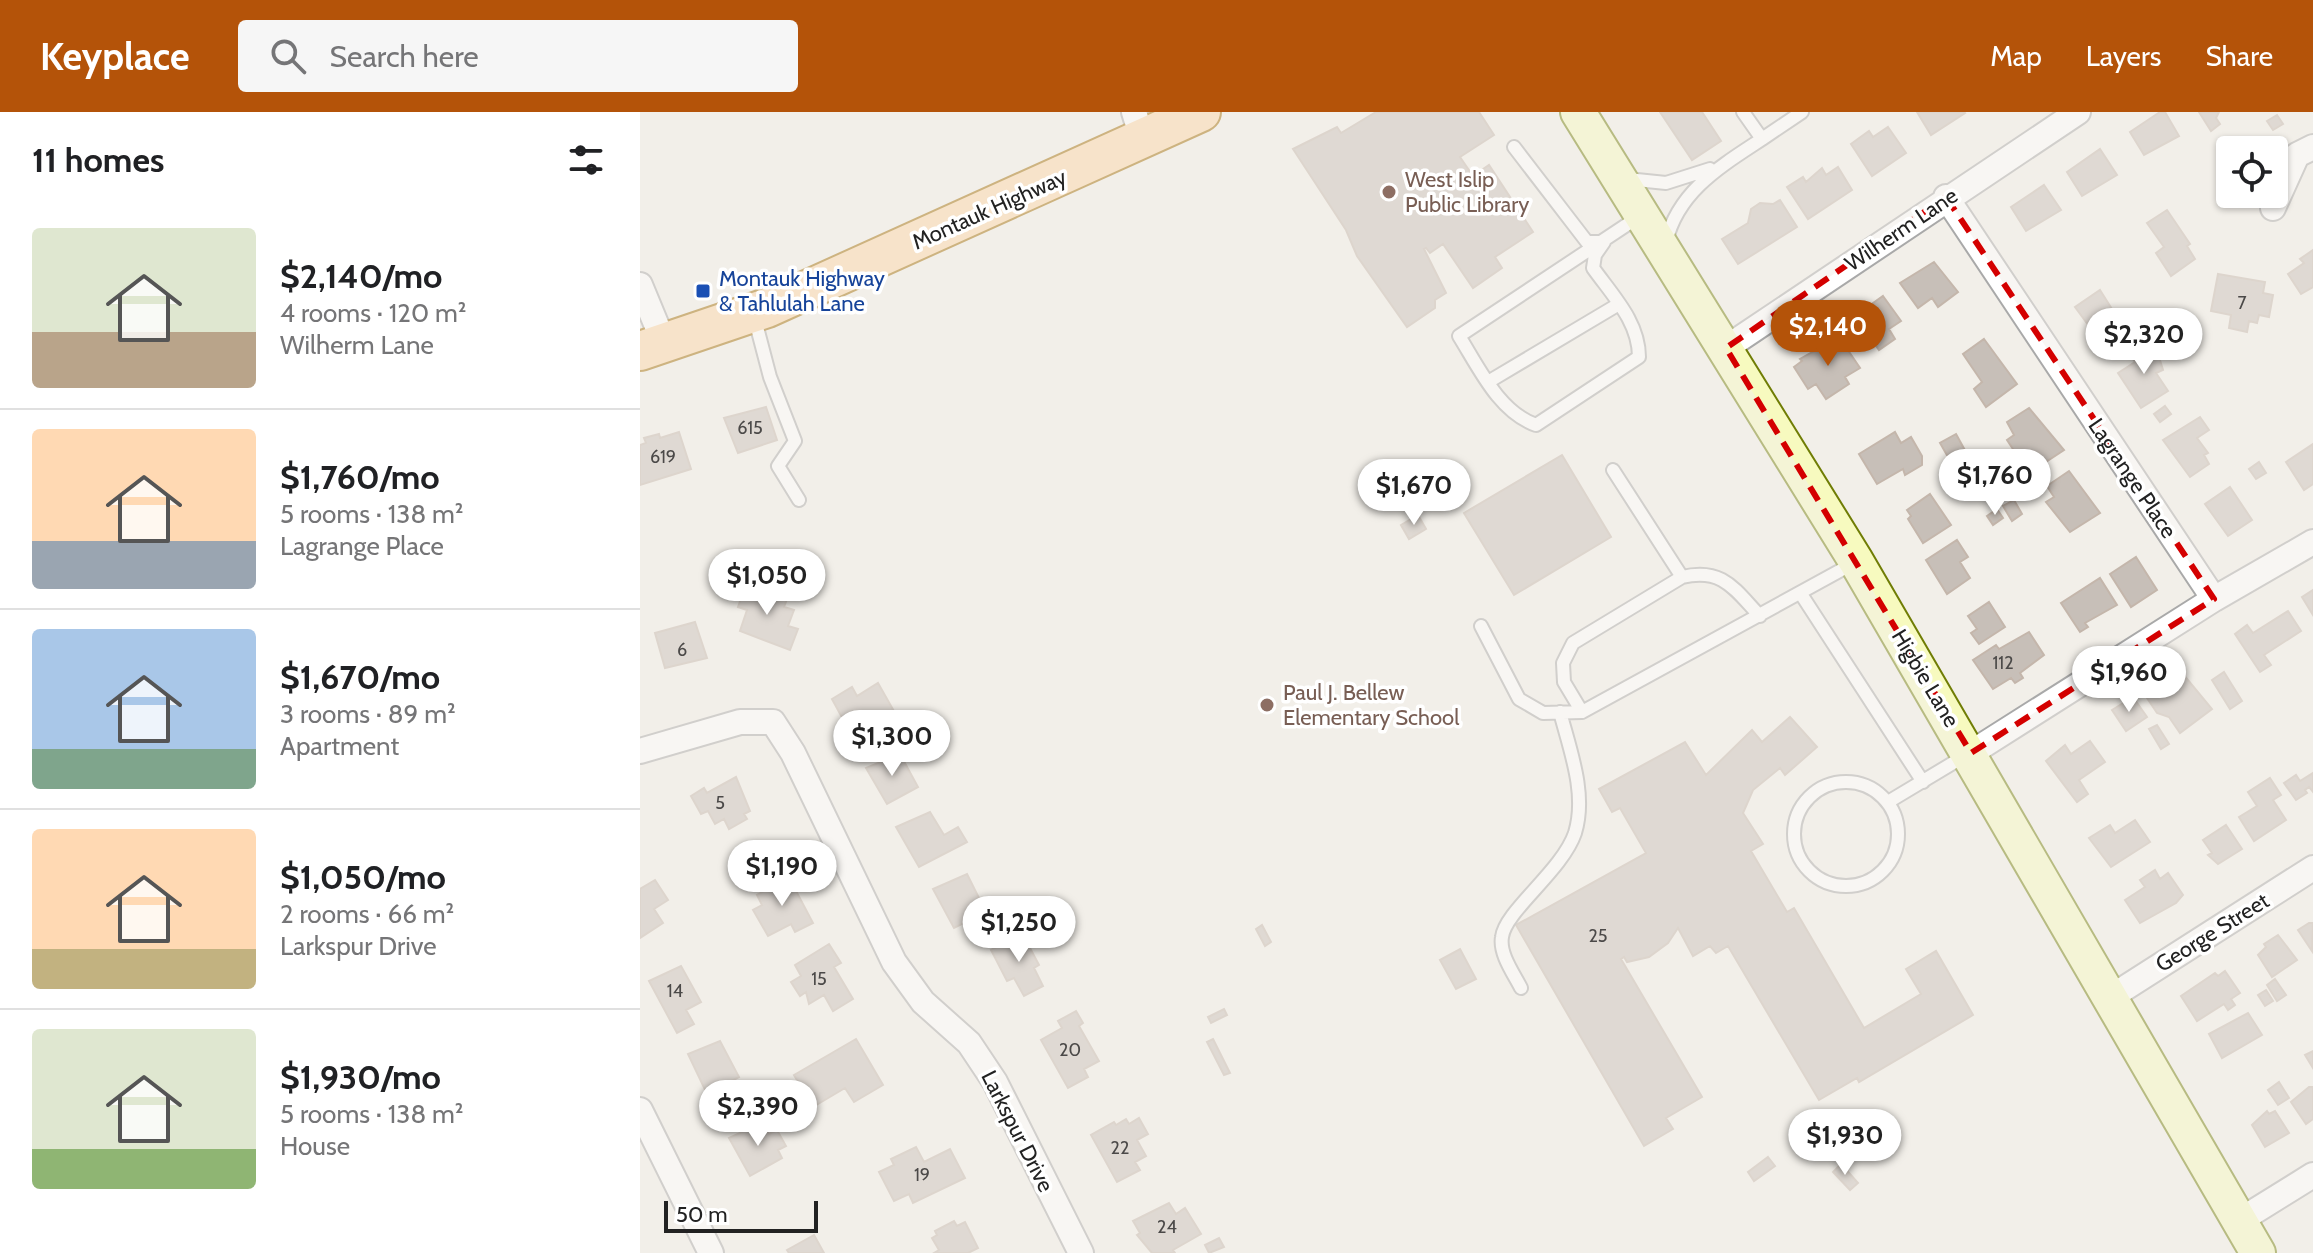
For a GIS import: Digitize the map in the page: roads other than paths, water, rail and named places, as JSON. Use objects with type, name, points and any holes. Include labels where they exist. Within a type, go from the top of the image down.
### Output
[{"type":"main road","name":"Montauk Highway","points":[[652,347],[753,313],[1139,126],[1201,112]]},
{"type":"main road","name":"Higbie Lane","points":[[1578,112],[1726,348],[1971,753],[2258,1253]]},
{"type":"street","name":"Wilherm Lane","points":[[1726,348],[1946,197],[2078,112]]},
{"type":"street","points":[[2288,175],[2297,155],[2313,147]]},
{"type":"street","name":"Lagrange Place","points":[[1946,197],[2214,599]]},
{"type":"street","points":[[640,285],[652,347]]},
{"type":"street","points":[[1971,753],[2214,599],[2313,542]]},
{"type":"street","name":"Larkspur Drive","points":[[640,751],[740,722],[773,722],[793,753],[894,962],[923,1002],[969,1043],[995,1082],[1081,1253]]},
{"type":"street","name":"George Street","points":[[2111,997],[2313,868]]},
{"type":"street","points":[[640,1110],[711,1253]]},
{"type":"street","points":[[2239,1221],[2313,1175]]},
{"type":"lane","points":[[1743,112],[1762,139]]},
{"type":"lane","points":[[1664,249],[1683,201],[1732,159],[1802,112]]},
{"type":"lane","points":[[1514,147],[1574,231],[1587,242],[1604,242]]},
{"type":"lane","points":[[1620,178],[1666,183],[1689,178],[1732,159]]},
{"type":"lane","points":[[1604,242],[1595,255],[1593,268],[1619,304],[1639,341],[1639,357],[1536,425],[1518,419],[1488,382],[1459,336],[1642,214]]},
{"type":"lane","points":[[1488,382],[1619,304]]},
{"type":"lane","points":[[753,313],[770,377],[795,441],[778,466],[799,500]]},
{"type":"lane","points":[[1613,470],[1682,577]]},
{"type":"lane","points":[[1481,626],[1519,699],[1543,713],[1582,712],[1856,561]]},
{"type":"lane","points":[[1582,712],[1564,682],[1563,663],[1573,643],[1682,577],[1696,574],[1723,578],[1760,616]]},
{"type":"lane","points":[[1801,594],[1923,782]]},
{"type":"lane","points":[[1521,988],[1504,954],[1501,938],[1507,921],[1556,870],[1574,835],[1579,812],[1575,766],[1560,712]]},
{"type":"lane","points":[[1888,802],[1971,753]]},
{"type":"lane","points":[[1861,783],[1888,802],[1896,819],[1898,837],[1894,854],[1884,870],[1870,881],[1852,886],[1834,886],[1817,879],[1804,866],[1796,852],[1795,819],[1813,792],[1828,784],[1861,783]]},
{"type":"place","name":"West Islip Public Library","points":[[1389,192]]},
{"type":"place","name":"Montauk Highway & Tahlulah Lane","points":[[703,291]]},
{"type":"place","name":"Paul J. Bellew Elementary School","points":[[1267,705]]}]
